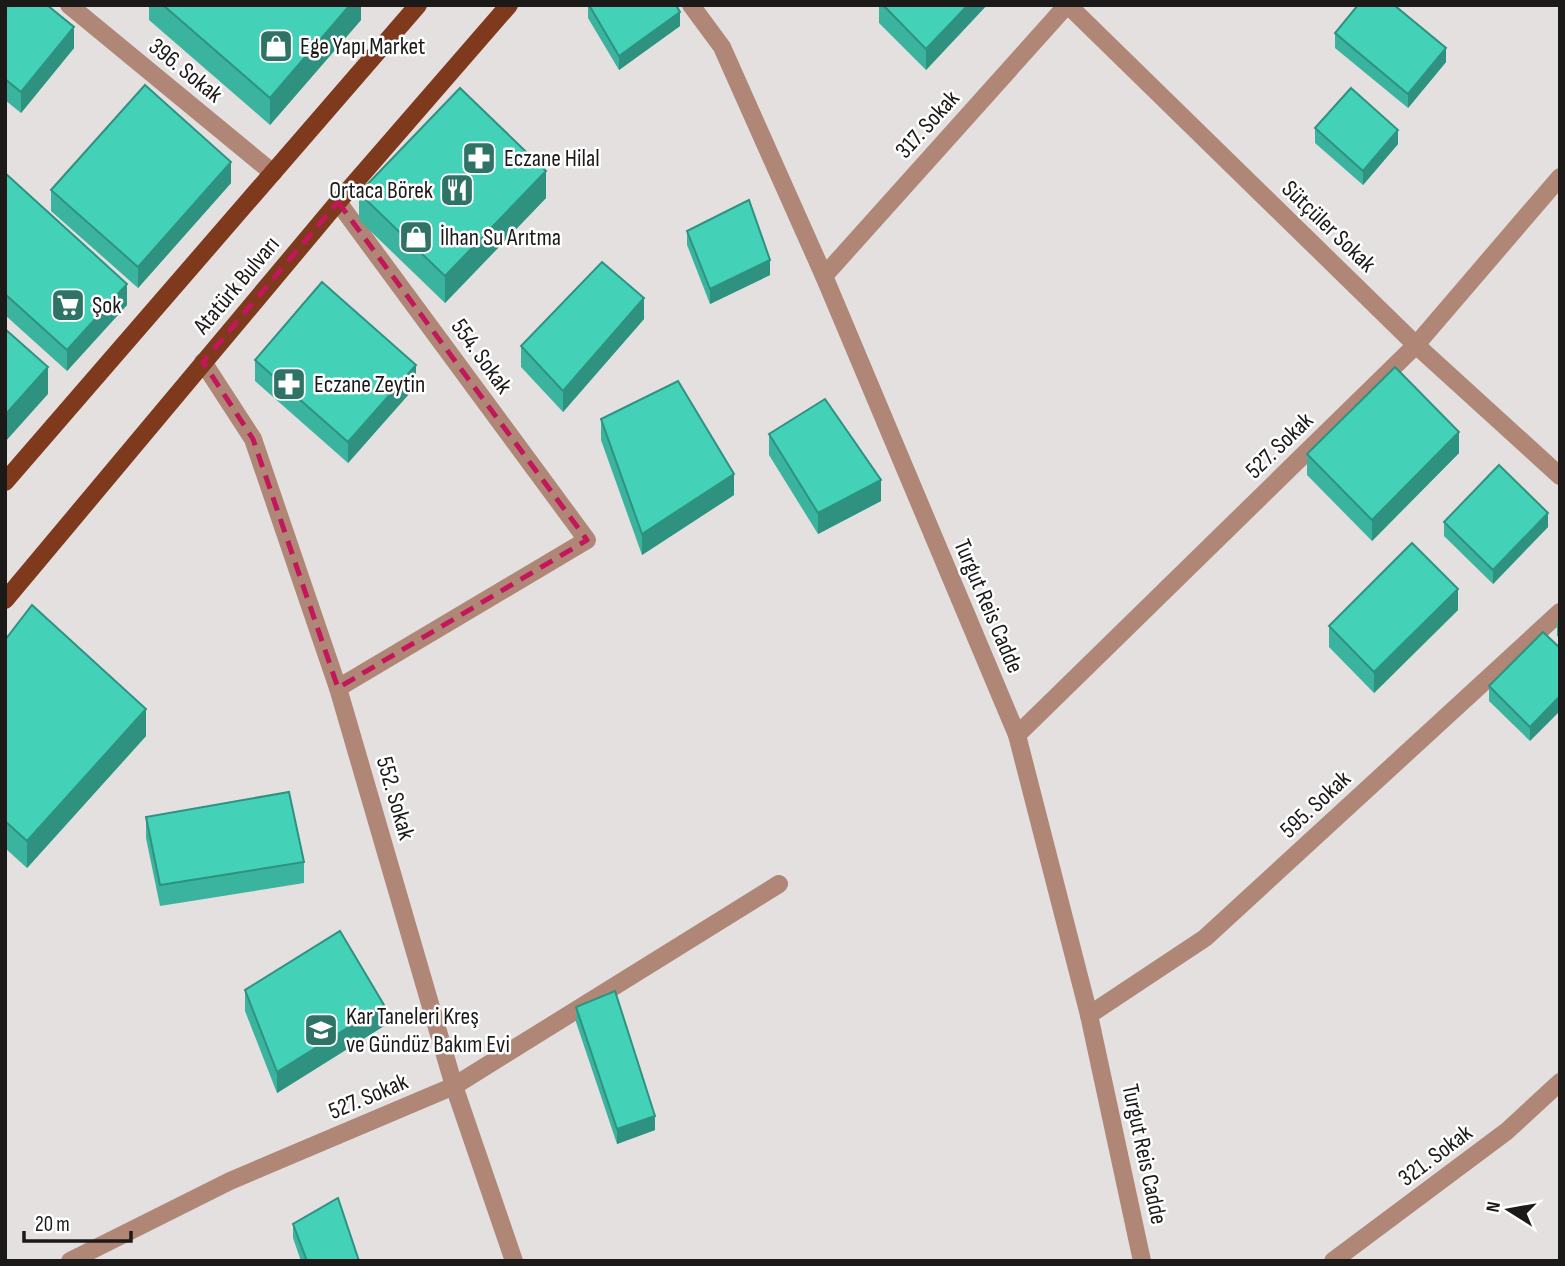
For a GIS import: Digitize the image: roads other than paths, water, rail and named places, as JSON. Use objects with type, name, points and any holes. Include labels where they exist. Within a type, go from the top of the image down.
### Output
[{"type":"main road","name":"Atatürk Bulvarı","points":[[5,482],[418,5]]},
{"type":"main road","name":"Atatürk Bulvarı","points":[[5,600],[338,202],[509,5]]},
{"type":"street","name":"396. Sokak","points":[[69,5],[273,173]]},
{"type":"street","name":"Turgut Reis Cadde","points":[[691,5],[722,47],[824,276],[1017,735],[1089,1015],[1142,1261]]},
{"type":"street","name":"317. Sokak","points":[[824,276],[1067,5]]},
{"type":"street","name":"Sütçüler Sokak","points":[[1067,5],[1416,345],[1560,477]]},
{"type":"street","name":"527. Sokak","points":[[1017,735],[1416,345],[1560,177]]},
{"type":"street","name":"554. Sokak","points":[[338,202],[587,540],[338,688]]},
{"type":"street","name":"552. Sokak","points":[[203,362],[254,439],[338,688],[454,1086],[514,1261]]},
{"type":"street","name":"595. Sokak","points":[[1089,1015],[1205,938],[1560,612]]},
{"type":"street","name":"527. Sokak","points":[[70,1261],[230,1181],[454,1086],[779,884]]},
{"type":"street","name":"321. Sokak","points":[[1333,1261],[1507,1131],[1560,1082]]},
{"type":"place","name":"Ege Yapı Market","points":[[276,46]]},
{"type":"place","name":"Eczane Hilal","points":[[479,158]]},
{"type":"place","name":"Ortaca Börek","points":[[457,190]]},
{"type":"place","name":"İlhan Su Arıtma","points":[[416,237]]},
{"type":"place","name":"Şok","points":[[68,305]]},
{"type":"place","name":"Eczane Zeytin","points":[[289,384]]},
{"type":"place","name":"Kar Taneleri Kreş ve Gündüz Bakım Evi","points":[[321,1030]]}]
